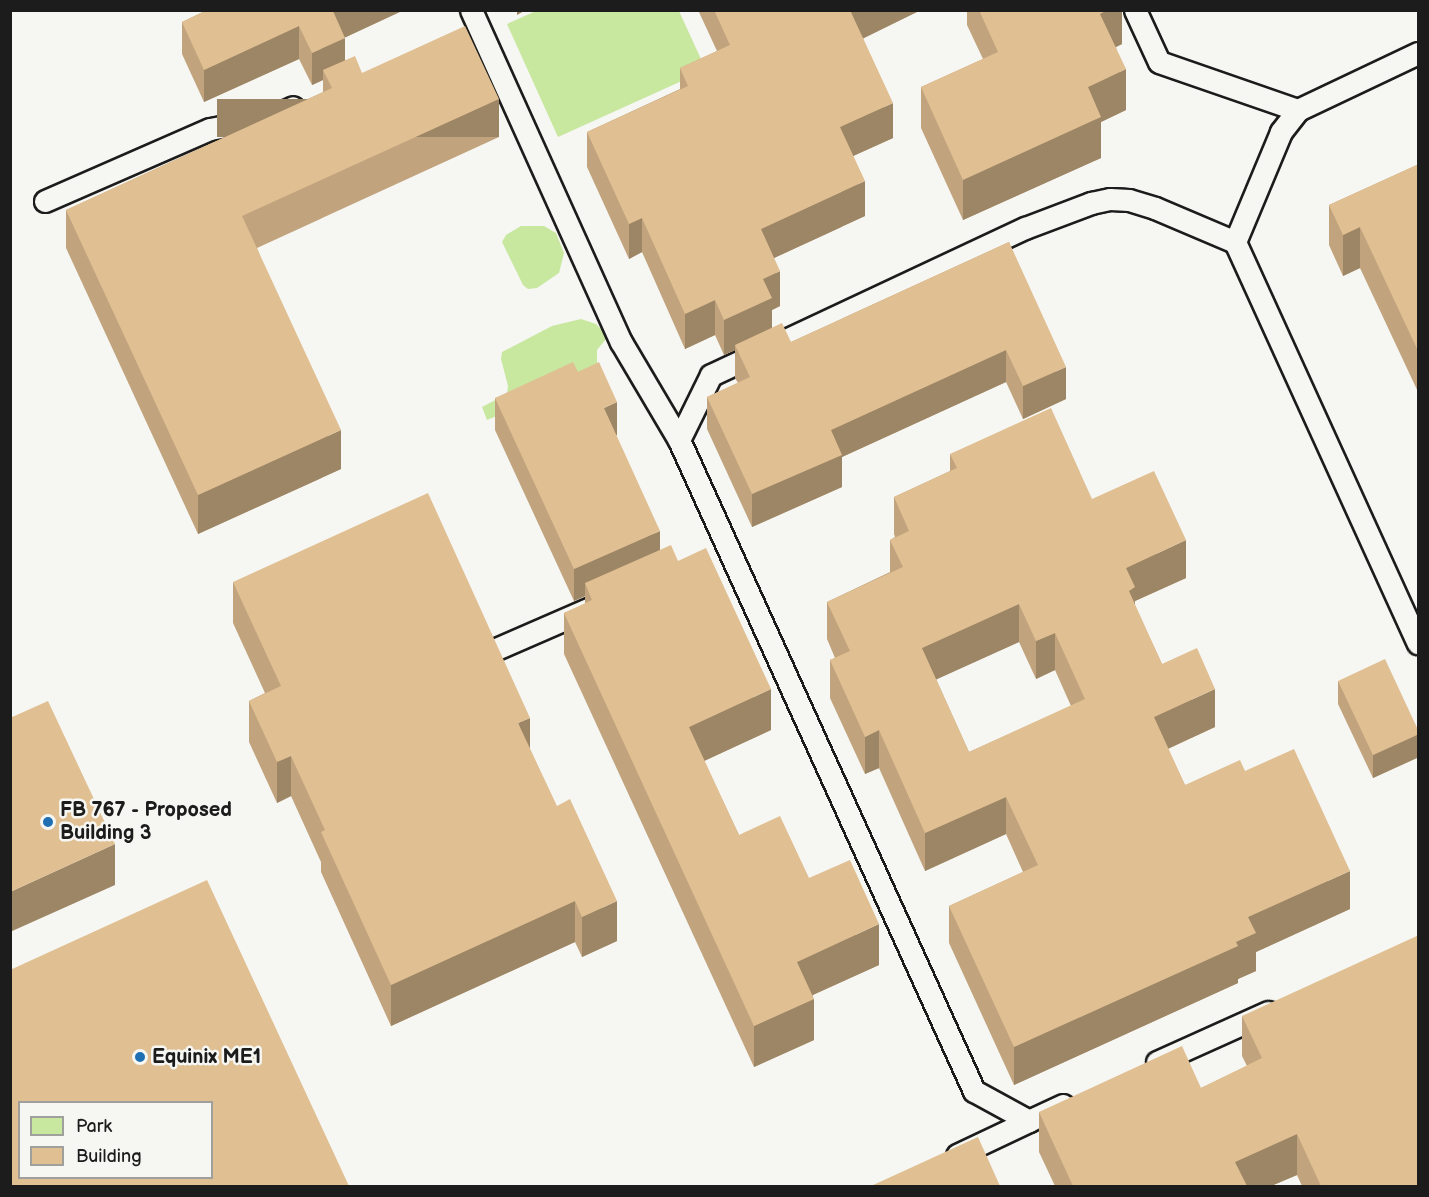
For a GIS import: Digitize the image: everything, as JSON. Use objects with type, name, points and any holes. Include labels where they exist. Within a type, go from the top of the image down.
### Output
[{"type":"lane","points":[[1135,10],[1160,62],[1298,110]]},
{"type":"lane","points":[[456,35],[474,18],[621,342],[679,440],[974,1091],[1029,1121]]},
{"type":"lane","points":[[1235,242],[1281,132],[1298,110],[1419,53]]},
{"type":"lane","points":[[45,201],[210,129],[272,117],[315,98]]},
{"type":"lane","points":[[679,440],[711,375],[1024,228],[1091,203],[1110,199],[1129,200],[1155,208],[1235,242],[1419,643]]},
{"type":"lane","points":[[706,556],[728,547]]},
{"type":"lane","points":[[494,650],[611,598]]},
{"type":"lane","points":[[1137,1071],[1289,1002]]},
{"type":"lane","points":[[943,1161],[1083,1096]]},
{"type":"green space","points":[[536,11],[679,11],[706,70],[558,137],[507,24]]},
{"type":"green space","points":[[521,226],[544,226],[556,233],[564,253],[559,273],[537,288],[528,289],[523,285],[502,242],[506,235]]},
{"type":"green space","points":[[581,319],[596,324],[603,331],[606,339],[597,350],[597,370],[588,378],[487,420],[482,407],[507,394],[508,386],[501,359],[502,352],[552,326]]},
{"type":"building","points":[[207,10],[334,10],[345,38],[312,53],[299,26],[204,70],[182,22]]},
{"type":"building","points":[[714,10],[850,10],[893,103],[840,127],[865,181],[761,229],[780,271],[763,279],[772,298],[724,320],[715,300],[685,314],[642,218],[629,224],[587,132],[688,86],[680,68],[730,45]]},
{"type":"building","points":[[979,10],[1107,10],[1100,14],[1126,69],[1088,87],[1101,117],[963,180],[921,87],[998,52]]},
{"type":"building","points":[[465,26],[499,99],[242,216],[341,430],[198,495],[66,210],[332,88],[323,70],[355,56],[362,73]]},
{"type":"building","points":[[1419,164],[1419,353],[1360,227],[1343,235],[1329,205]]},
{"type":"building","points":[[1009,242],[1066,367],[1023,386],[1006,350],[831,430],[842,455],[752,494],[707,397],[750,377],[735,345],[782,323],[791,342]]},
{"type":"building","points":[[573,362],[578,372],[599,362],[617,402],[604,408],[660,531],[574,569],[495,398]]},
{"type":"building","points":[[1051,408],[1092,499],[1154,471],[1186,540],[1126,568],[1135,587],[1129,591],[1162,664],[1197,648],[1215,689],[1154,717],[1185,785],[1240,760],[1245,771],[1294,749],[1350,871],[1248,917],[1256,933],[1236,942],[1238,946],[1014,1047],[949,906],[1038,865],[1006,797],[925,833],[879,730],[865,737],[830,660],[850,651],[827,602],[903,567],[890,540],[909,531],[894,497],[957,468],[950,454]],"holes":[[[1019,604],[1036,641],[1055,633],[1085,699],[969,752],[922,648]]]},
{"type":"building","points":[[428,493],[530,718],[518,723],[557,806],[570,799],[617,901],[582,917],[575,901],[391,985],[321,832],[325,830],[291,756],[277,762],[249,701],[281,686],[233,582]]},
{"type":"building","points":[[671,545],[678,561],[706,548],[771,689],[689,727],[739,835],[780,816],[809,878],[850,860],[879,924],[797,962],[814,999],[754,1026],[564,613],[592,600],[585,583]]},
{"type":"building","points":[[1385,659],[1419,734],[1373,755],[1338,681]]},
{"type":"building","name":"FB 767 - Proposed Building 3","points":[[48,701],[115,844],[10,892],[10,718]]},
{"type":"building","name":"Equinix ME1","points":[[207,880],[349,1186],[10,1186],[10,970]]},
{"type":"building","points":[[1419,935],[1419,1186],[1321,1186],[1297,1134],[1235,1162],[1247,1186],[1073,1186],[1039,1112],[1182,1046],[1201,1088],[1262,1058],[1242,1016]]},
{"type":"building","points":[[978,1137],[1000,1186],[871,1186]]},
{"type":"place","name":"FB 767 - Proposed Building 3","points":[[48,822]]},
{"type":"place","name":"Equinix ME1","points":[[140,1057]]}]
